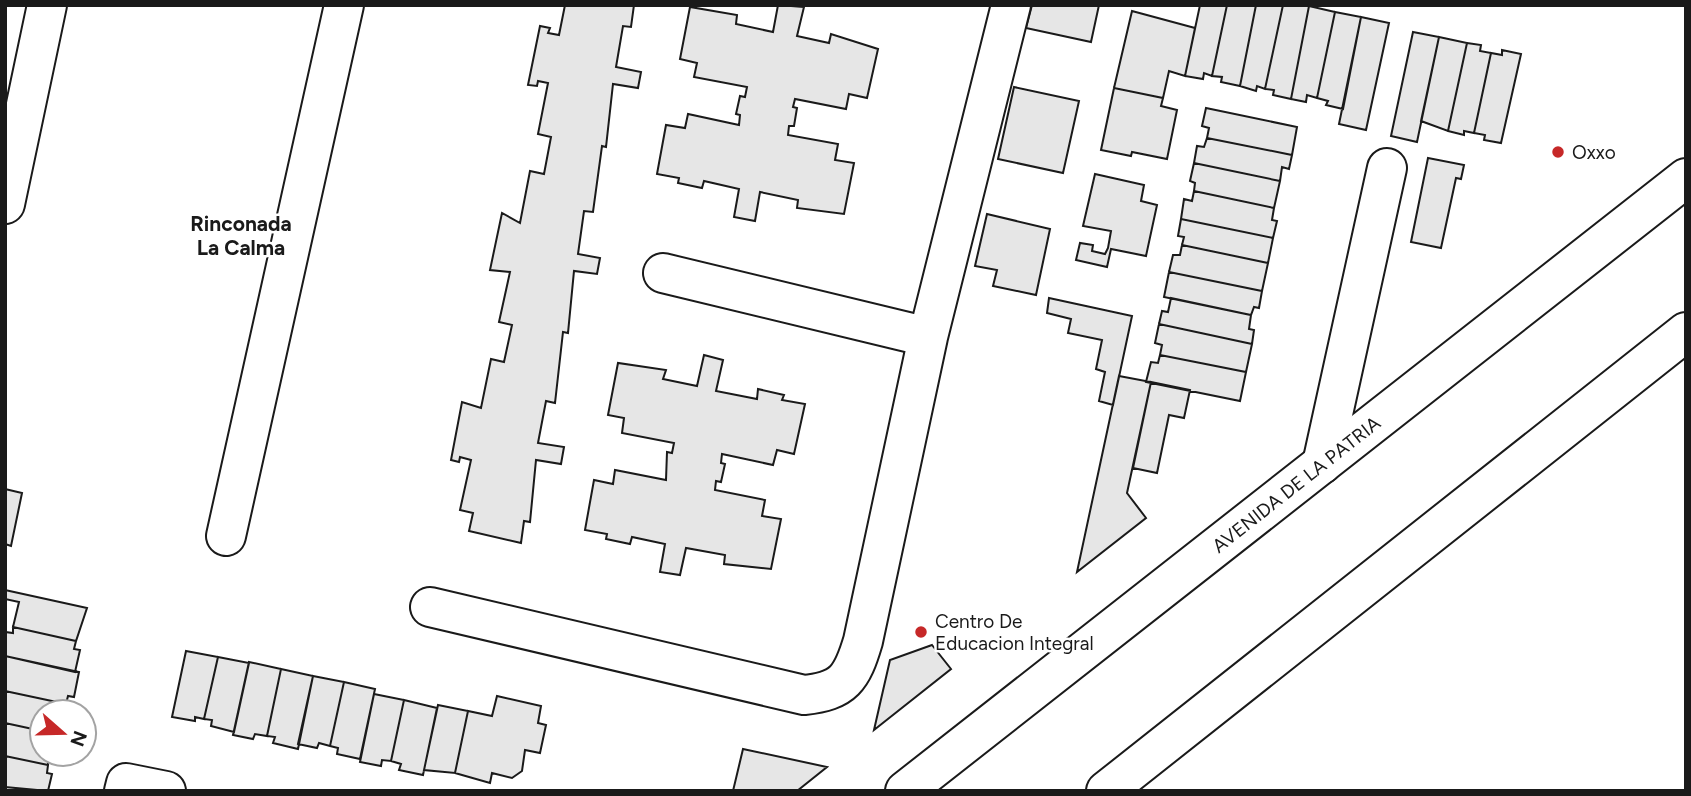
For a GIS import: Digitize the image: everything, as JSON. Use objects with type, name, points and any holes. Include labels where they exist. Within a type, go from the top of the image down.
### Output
[{"type":"street","points":[[5,204],[47,5]]},
{"type":"street","points":[[226,536],[344,5]]},
{"type":"street","points":[[430,607],[804,695],[826,693],[846,682],[857,663],[928,337],[1011,5]]},
{"type":"street","points":[[1322,464],[1387,168]]},
{"type":"street","name":"AVENIDA DE LA PATRIA","points":[[905,791],[1686,178]]},
{"type":"street","points":[[663,273],[928,337]]},
{"type":"street","points":[[1106,791],[1686,332]]},
{"type":"street","points":[[124,791],[126,783],[166,791]]},
{"type":"building","points":[[565,5],[634,5],[631,27],[623,26],[616,67],[641,72],[638,88],[613,84],[606,147],[602,146],[593,212],[584,211],[578,254],[600,258],[597,274],[574,271],[568,333],[563,332],[555,403],[546,401],[538,443],[564,447],[561,464],[536,460],[530,522],[524,521],[521,543],[469,531],[473,513],[460,510],[471,460],[460,457],[459,462],[451,460],[462,402],[481,408],[491,359],[504,362],[512,325],[499,322],[510,272],[490,270],[502,213],[520,223],[530,171],[544,174],[551,137],[538,134],[548,83],[538,81],[537,86],[528,85],[540,26],[550,28],[548,33],[559,35]]},
{"type":"building","points":[[778,5],[804,7],[797,36],[829,43],[831,34],[878,49],[867,98],[849,94],[846,109],[795,99],[793,107],[797,108],[794,126],[789,126],[788,135],[838,144],[835,160],[854,163],[844,214],[797,208],[798,200],[760,192],[755,221],[734,217],[739,189],[704,181],[702,188],[678,183],[679,178],[657,174],[666,125],[685,128],[688,114],[739,125],[740,115],[736,114],[740,96],[745,97],[747,87],[694,77],[697,63],[680,59],[690,7],[737,15],[736,24],[773,32]]},
{"type":"building","points":[[1032,5],[1099,5],[1091,42],[1026,28]]},
{"type":"building","points":[[1200,5],[1227,5],[1212,76],[1204,73],[1203,79],[1185,76]]},
{"type":"building","points":[[1227,5],[1256,5],[1240,86],[1221,82],[1222,77],[1212,76]]},
{"type":"building","points":[[1256,5],[1283,5],[1265,89],[1257,86],[1256,91],[1240,86]]},
{"type":"building","points":[[1283,5],[1309,6],[1291,99],[1273,95],[1274,90],[1265,89]]},
{"type":"building","points":[[1309,6],[1335,12],[1317,98],[1307,95],[1306,102],[1291,99]]},
{"type":"building","points":[[1132,11],[1195,28],[1185,76],[1169,71],[1163,98],[1114,88]]},
{"type":"building","points":[[1335,12],[1361,17],[1343,109],[1326,105],[1328,101],[1317,98]]},
{"type":"building","points":[[1361,17],[1389,23],[1366,130],[1339,124]]},
{"type":"building","points":[[1413,32],[1439,37],[1417,142],[1391,136]]},
{"type":"building","points":[[1439,37],[1467,43],[1448,131],[1421,121]]},
{"type":"building","points":[[1467,43],[1481,45],[1480,51],[1491,53],[1474,133],[1464,131],[1464,135],[1448,131]]},
{"type":"building","points":[[1502,50],[1521,54],[1501,143],[1484,140],[1485,135],[1474,133],[1491,53],[1502,55]]},
{"type":"building","points":[[1014,87],[1079,101],[1063,173],[998,159]]},
{"type":"building","points":[[1114,88],[1163,98],[1161,106],[1177,110],[1167,159],[1132,152],[1131,156],[1101,150]]},
{"type":"building","points":[[1206,108],[1297,127],[1292,155],[1207,138],[1209,128],[1202,126]]},
{"type":"building","points":[[1207,138],[1292,155],[1289,169],[1282,167],[1280,181],[1194,163],[1197,146],[1204,147]]},
{"type":"building","points":[[1428,158],[1464,165],[1461,179],[1456,178],[1441,248],[1411,242]]},
{"type":"building","points":[[1194,163],[1280,181],[1274,208],[1194,191],[1195,183],[1190,181]]},
{"type":"building","points":[[1095,174],[1144,185],[1141,201],[1157,205],[1146,256],[1111,249],[1107,267],[1076,260],[1080,243],[1093,245],[1092,251],[1105,254],[1108,248],[1111,231],[1083,226]]},
{"type":"building","points":[[1194,191],[1274,208],[1272,220],[1277,221],[1273,238],[1181,219],[1184,199],[1192,201]]},
{"type":"building","points":[[987,214],[1050,229],[1036,295],[993,286],[997,270],[975,266]]},
{"type":"building","points":[[1181,219],[1273,238],[1268,263],[1182,245],[1184,237],[1178,236]]},
{"type":"building","points":[[1182,245],[1268,263],[1262,291],[1169,272],[1173,255],[1180,255]]},
{"type":"building","points":[[1169,272],[1262,291],[1259,308],[1254,307],[1251,315],[1164,297]]},
{"type":"building","points":[[1049,298],[1132,316],[1113,405],[1099,401],[1105,372],[1096,369],[1102,340],[1068,333],[1071,319],[1047,313]]},
{"type":"building","points":[[1171,298],[1251,315],[1249,329],[1254,330],[1252,344],[1159,324],[1162,311],[1168,312]]},
{"type":"building","points":[[1159,324],[1252,344],[1246,372],[1160,355],[1162,345],[1155,343]]},
{"type":"building","points":[[704,355],[723,360],[716,391],[757,399],[758,389],[784,395],[782,400],[805,404],[794,454],[777,450],[773,465],[722,454],[721,463],[725,464],[721,482],[716,481],[715,490],[765,500],[762,516],[781,519],[771,569],[724,564],[725,555],[686,548],[680,575],[660,572],[665,544],[632,537],[630,544],[606,539],[607,534],[585,530],[594,480],[613,484],[615,470],[666,480],[667,452],[672,453],[674,443],[622,433],[624,418],[608,415],[618,363],[666,370],[663,379],[697,386]]},
{"type":"building","points":[[1160,355],[1246,372],[1240,401],[1146,382],[1151,362],[1158,363]]},
{"type":"building","points":[[1119,376],[1151,382],[1127,493],[1146,518],[1077,572]]},
{"type":"building","points":[[1151,382],[1190,390],[1184,418],[1169,415],[1157,473],[1133,468]]},
{"type":"building","points":[[5,489],[22,493],[11,546],[5,544]]},
{"type":"building","points":[[5,590],[87,608],[76,641],[13,627],[19,602],[5,599]]},
{"type":"building","points":[[13,627],[76,641],[74,649],[80,650],[75,672],[5,656],[5,632],[13,633]]},
{"type":"building","points":[[932,645],[951,669],[874,730],[890,660]]},
{"type":"building","points":[[186,651],[218,657],[204,719],[195,717],[195,721],[172,717]]},
{"type":"building","points":[[5,656],[79,672],[74,697],[38,698],[5,691]]},
{"type":"building","points":[[218,657],[249,663],[234,732],[211,726],[212,720],[204,719]]},
{"type":"building","points":[[249,662],[281,669],[267,736],[255,734],[253,739],[233,735]]},
{"type":"building","points":[[281,669],[313,676],[298,749],[273,743],[275,737],[267,736]]},
{"type":"building","points":[[313,676],[344,682],[330,746],[319,743],[317,748],[298,744]]},
{"type":"building","points":[[344,682],[375,689],[360,759],[337,754],[338,748],[330,746]]},
{"type":"building","points":[[5,691],[38,698],[28,698],[28,728],[5,723]]},
{"type":"building","points":[[374,694],[404,700],[391,761],[382,760],[381,766],[360,762]]},
{"type":"building","points":[[497,696],[541,706],[538,723],[546,725],[540,753],[525,750],[522,771],[512,778],[492,773],[490,783],[455,773],[468,711],[492,716]]},
{"type":"building","points":[[404,700],[437,708],[423,775],[399,770],[401,764],[391,761]]},
{"type":"building","points":[[438,705],[468,711],[455,773],[424,770]]},
{"type":"building","points":[[5,723],[28,728],[28,761],[5,756]]},
{"type":"building","points":[[743,749],[827,767],[797,791],[733,791]]},
{"type":"building","points":[[5,756],[28,761],[28,768],[48,768],[47,773],[52,774],[48,791],[5,787]]},
{"type":"place","name":"Oxxo","points":[[1558,152]]},
{"type":"place","name":"Centro De Educacion Integral","points":[[921,632]]},
{"type":"district","name":"Rinconada La Calma","points":[[241,235]]}]
